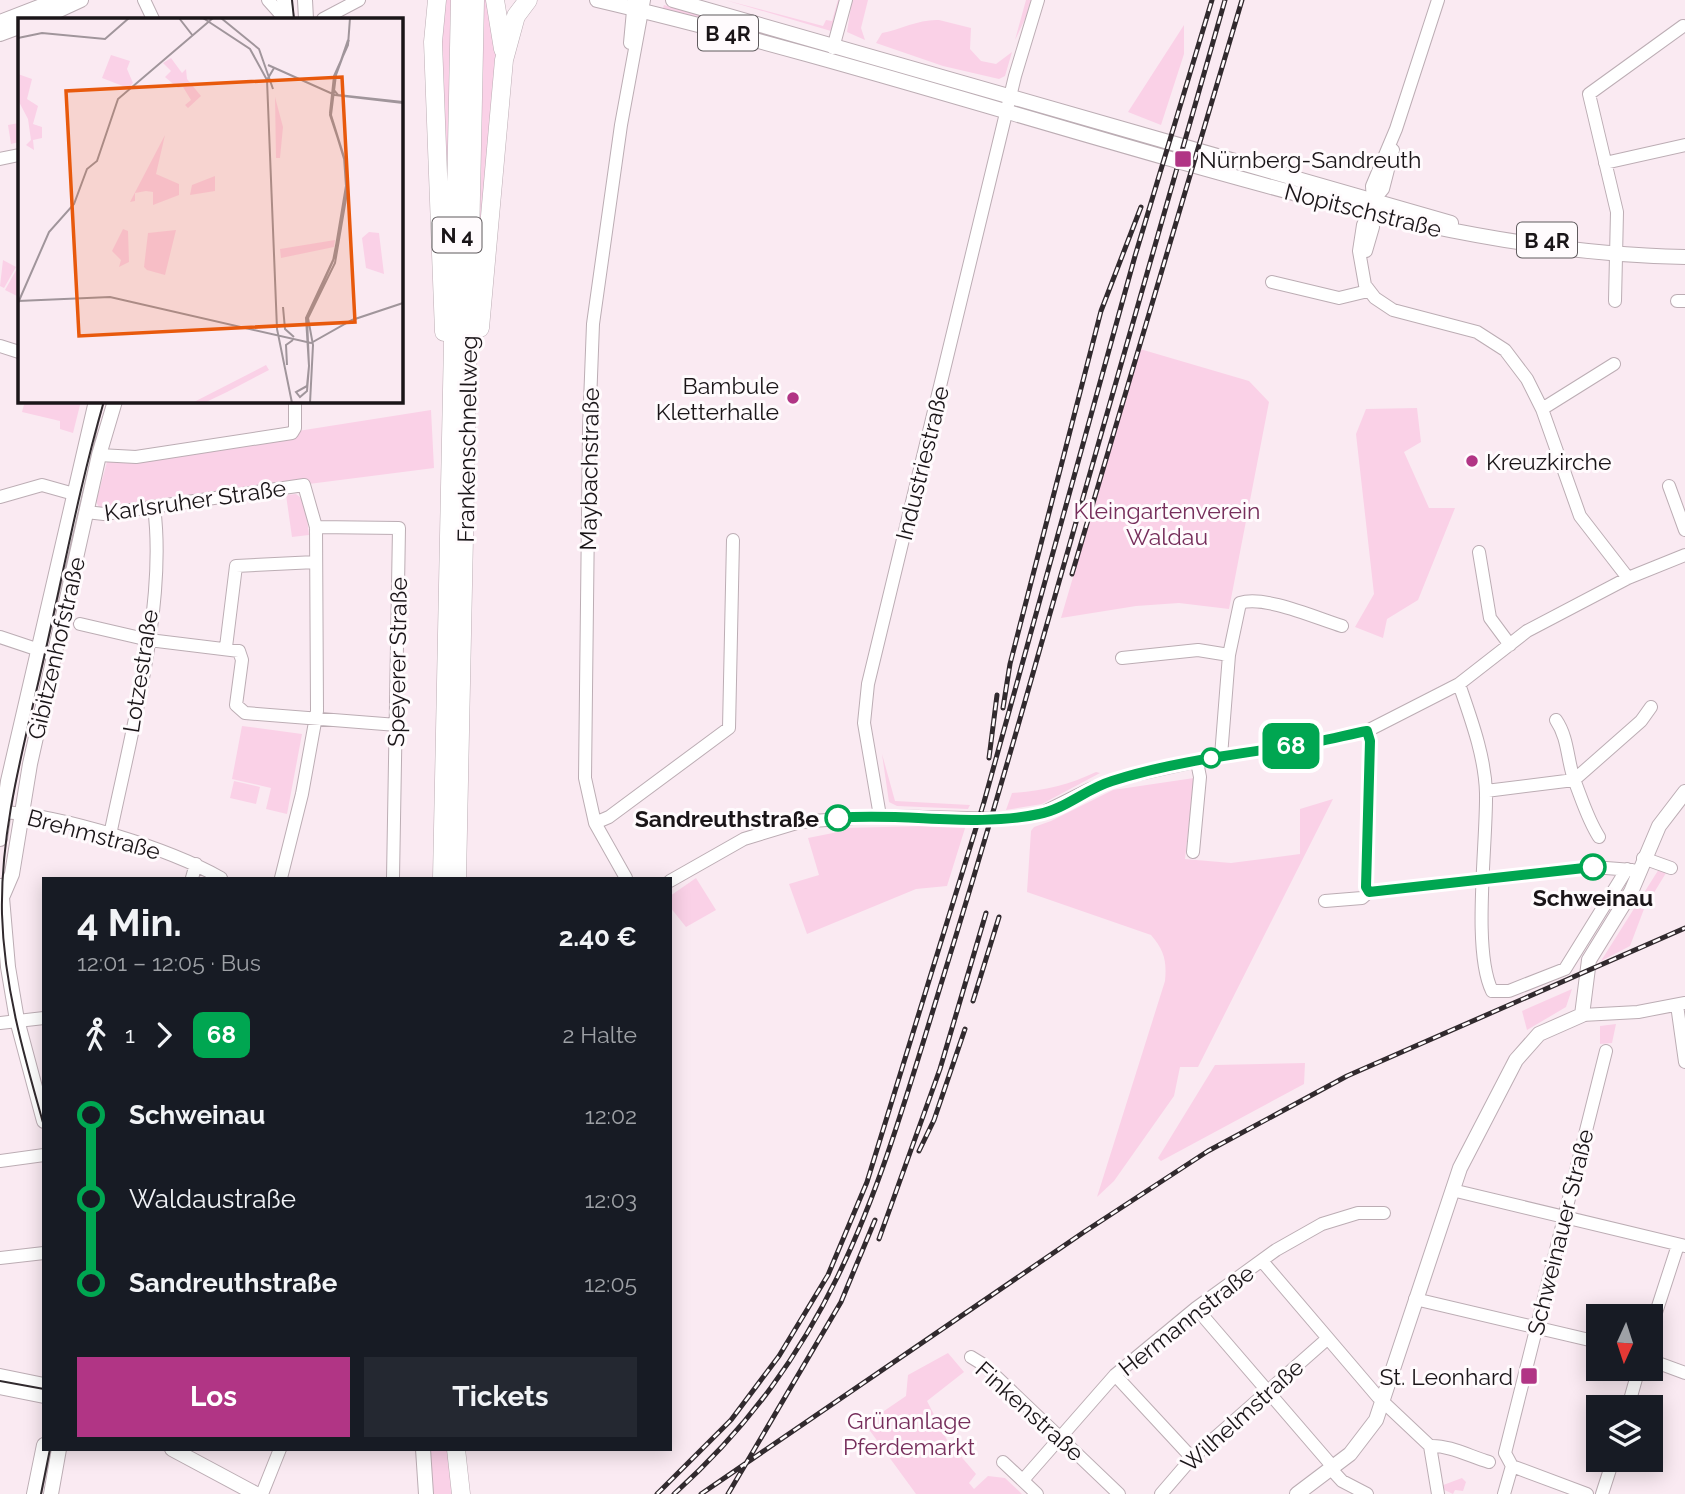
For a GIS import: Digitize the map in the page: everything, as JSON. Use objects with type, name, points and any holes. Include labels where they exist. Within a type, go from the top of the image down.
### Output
[{"type":"highway","name":"Frankenschnellweg","points":[[457,877],[460,0]]},
{"type":"highway","name":"Frankenschnellweg","points":[[442,877],[475,0]]},
{"type":"highway","points":[[495,0],[504,60]]},
{"type":"highway","points":[[459,467],[504,60],[516,16],[528,0]]},
{"type":"highway","points":[[434,5],[442,292],[459,467]]},
{"type":"highway","points":[[456,1451],[461,1494]]},
{"type":"main road","points":[[0,22],[57,0]]},
{"type":"main road","points":[[42,18],[81,0]]},
{"type":"main road","points":[[284,0],[284,18]]},
{"type":"main road","points":[[305,0],[306,18]]},
{"type":"main road","name":"Nopitschstraße","points":[[597,0],[638,5],[937,85],[1371,208],[1515,244],[1685,257]]},
{"type":"main road","name":"Nopitschstraße","points":[[673,0],[833,48],[937,85]]},
{"type":"main road","points":[[0,34],[18,27]]},
{"type":"main road","name":"Nopitschstraße","points":[[1618,251],[1685,249]]},
{"type":"main road","name":"Gibitzenhofstraße","points":[[0,839],[3,812],[96,402]]},
{"type":"main road","name":"Gibitzenhofstraße","points":[[42,1114],[17,1020],[2,914],[2,888],[12,874],[20,815],[55,654],[99,456],[115,402]]},
{"type":"main road","points":[[1297,1494],[1332,1468],[1368,1434],[1383,1403],[1452,1190],[1471,1144],[1520,1053],[1545,1030],[1582,1015],[1587,964],[1624,904],[1636,866],[1659,827],[1685,792]]},
{"type":"main road","points":[[0,1376],[42,1385]]},
{"type":"main road","points":[[0,1387],[42,1396]]},
{"type":"main road","points":[[34,1494],[43,1451]]},
{"type":"main road","points":[[51,1494],[59,1451]]},
{"type":"main road","points":[[176,1451],[256,1494]]},
{"type":"main road","points":[[423,1451],[426,1494]]},
{"type":"street","points":[[144,0],[153,18]]},
{"type":"street","points":[[268,0],[284,18]]},
{"type":"street","points":[[325,18],[359,0]]},
{"type":"street","points":[[833,48],[846,0]]},
{"type":"street","name":"Industriestraße","points":[[880,816],[864,723],[868,684],[1038,0]]},
{"type":"street","points":[[1438,0],[1396,129],[1373,186],[1373,227],[1366,251],[1363,279],[1368,291],[1393,310],[1454,324],[1500,345],[1527,379],[1542,409],[1576,509],[1628,578]]},
{"type":"street","name":"Maybachstraße","points":[[625,877],[596,823],[586,778],[584,751],[593,324],[638,5]]},
{"type":"street","points":[[1615,301],[1617,212],[1589,94],[1683,26]]},
{"type":"street","points":[[1605,163],[1685,145]]},
{"type":"street","points":[[0,159],[18,155]]},
{"type":"street","points":[[1272,282],[1339,298],[1368,291]]},
{"type":"street","points":[[0,346],[18,352]]},
{"type":"street","points":[[1542,409],[1614,364]]},
{"type":"street","points":[[99,456],[136,457],[294,432],[296,402]]},
{"type":"street","points":[[0,497],[42,485],[74,494]]},
{"type":"street","name":"Karlsruher Straße","points":[[86,512],[104,514],[304,485],[316,527]]},
{"type":"street","points":[[1669,486],[1685,530]]},
{"type":"street","name":"Lotzestraße","points":[[110,835],[149,640],[157,534],[154,507]]},
{"type":"street","points":[[281,877],[302,794],[315,720],[316,527]]},
{"type":"street","name":"Speyerer Straße","points":[[316,527],[398,528],[393,877]]},
{"type":"street","points":[[596,823],[609,817],[727,731],[731,717],[733,540]]},
{"type":"street","points":[[1479,552],[1490,618],[1510,645]]},
{"type":"street","points":[[672,880],[744,839],[800,822],[880,816],[1010,819],[1040,814],[1110,781],[1221,756],[1319,742],[1367,731],[1459,684],[1527,631],[1628,578],[1685,555]]},
{"type":"street","points":[[226,647],[236,566],[316,562]]},
{"type":"street","points":[[1221,756],[1230,655],[1240,603],[1246,601],[1285,608],[1342,626]]},
{"type":"street","points":[[80,624],[149,640],[226,647],[239,651],[242,660],[236,705],[238,710],[315,720],[397,724]]},
{"type":"street","points":[[0,637],[55,654]]},
{"type":"street","points":[[1122,658],[1198,650],[1230,655]]},
{"type":"street","points":[[1459,684],[1478,743],[1486,791],[1486,979],[1492,991],[1509,991],[1565,970],[1636,866]]},
{"type":"street","points":[[1486,791],[1574,780],[1641,721],[1651,708]]},
{"type":"street","points":[[1556,720],[1562,729],[1574,780],[1599,837]]},
{"type":"street","points":[[1367,731],[1370,741],[1366,887],[1369,892]]},
{"type":"street","points":[[1193,852],[1200,777],[1197,761]]},
{"type":"street","name":"Brehmstraße","points":[[3,812],[110,835],[196,864],[218,877]]},
{"type":"street","points":[[192,877],[196,864]]},
{"type":"street","points":[[1325,901],[1362,898],[1369,892],[1593,867],[1671,868]]},
{"type":"street","points":[[1582,1015],[1630,1013],[1681,1004],[1685,1062]]},
{"type":"street","points":[[0,1023],[42,1018]]},
{"type":"street","name":"Schweinauer Straße","points":[[1504,1494],[1511,1466],[1506,1453],[1606,1051]]},
{"type":"street","points":[[0,1161],[42,1155]]},
{"type":"street","points":[[1452,1190],[1681,1246],[1660,1304]]},
{"type":"street","name":"Hermannstraße","points":[[1023,1480],[1115,1375],[1196,1308],[1262,1261],[1322,1224],[1358,1213],[1384,1213]]},
{"type":"street","points":[[0,1258],[42,1254]]},
{"type":"street","points":[[1262,1261],[1383,1403],[1430,1446],[1438,1494]]},
{"type":"street","points":[[1415,1299],[1586,1339]]},
{"type":"street","points":[[1196,1308],[1268,1390],[1342,1481],[1367,1494]]},
{"type":"street","name":"Wilhelmstraße","points":[[1161,1494],[1192,1458],[1327,1339]]},
{"type":"street","name":"Finkenstraße","points":[[971,1357],[984,1365],[1119,1494]]},
{"type":"street","points":[[1663,1365],[1685,1373]]},
{"type":"street","points":[[1115,1375],[1192,1458]]},
{"type":"street","points":[[1430,1446],[1445,1445],[1455,1452],[1489,1462]]},
{"type":"street","points":[[262,1494],[279,1451]]},
{"type":"street","points":[[1003,1462],[1037,1494]]},
{"type":"street","points":[[1511,1466],[1587,1494]]},
{"type":"street","points":[[1602,1494],[1609,1472]]},
{"type":"green space","points":[[442,0],[453,0],[449,269],[439,13]]},
{"type":"green space","points":[[484,0],[489,0],[496,48],[479,268]]},
{"type":"green space","points":[[725,0],[823,26],[826,20],[832,21],[838,0],[842,0],[831,31]]},
{"type":"green space","points":[[852,0],[868,0],[861,28],[865,40],[847,32]]},
{"type":"green space","points":[[1026,0],[1034,0],[1015,40]]},
{"type":"green space","points":[[664,5],[940,84],[662,11]]},
{"type":"green space","points":[[939,20],[971,28],[970,49],[981,61],[996,64],[1012,52],[1005,76],[999,79],[943,66],[876,43],[882,33]]},
{"type":"green space","points":[[1184,25],[1184,54],[1161,125],[1128,112]]},
{"type":"green space","points":[[18,123],[18,142],[11,144],[8,125]]},
{"type":"green space","points":[[3,260],[16,267],[4,288],[0,286]]},
{"type":"green space","points":[[18,267],[18,296],[5,290]]},
{"type":"green space","name":"Kleingartenverein Waldau","points":[[1140,349],[1249,381],[1269,402],[1229,609],[1179,603],[1136,606],[1061,618]]},
{"type":"green space","points":[[25,402],[81,402],[73,433],[60,429],[60,421],[22,412]]},
{"type":"green space","points":[[1417,408],[1421,442],[1404,452],[1429,508],[1455,508],[1418,600],[1387,619],[1383,638],[1355,627],[1374,594],[1356,434],[1366,409]]},
{"type":"green space","points":[[431,410],[434,468],[113,509],[99,507],[96,502],[107,462],[294,436],[298,431]]},
{"type":"green space","points":[[296,494],[305,501],[309,535],[292,537],[286,495]]},
{"type":"green space","points":[[242,726],[302,734],[287,814],[266,809],[271,788],[232,779]]},
{"type":"green space","points":[[882,754],[895,801],[970,805],[968,809],[897,806],[889,802]]},
{"type":"green space","points":[[1096,772],[1100,773],[1042,804],[1006,810],[1012,793],[1055,787]]},
{"type":"green space","points":[[1194,778],[1185,859],[1231,863],[1300,854],[1300,809],[1333,799],[1198,1067],[1180,1067],[1174,1096],[1114,1181],[1097,1197],[1165,981],[1165,962],[1162,951],[1151,935],[1027,892],[1031,831],[1034,827],[1113,790]]},
{"type":"green space","points":[[234,781],[260,787],[256,804],[230,798]]},
{"type":"green space","points":[[966,825],[947,886],[916,889],[807,934],[789,884],[819,875],[808,838],[843,831],[843,828]]},
{"type":"green space","points":[[1659,869],[1666,873],[1644,909],[1630,946],[1601,961]]},
{"type":"green space","points":[[696,878],[716,910],[686,927],[672,910],[672,895]]},
{"type":"green space","points":[[1572,989],[1566,1007],[1527,1030],[1522,1011]]},
{"type":"green space","points":[[1616,1024],[1612,1043],[1600,1044],[1600,1026]]},
{"type":"green space","points":[[1305,1063],[1304,1084],[1161,1161],[1158,1158],[1215,1065]]},
{"type":"green space","name":"Grünanlage Pferdemarkt","points":[[948,1353],[964,1372],[927,1401],[947,1440],[976,1474],[969,1483],[974,1489],[988,1476],[1005,1478],[1022,1494],[916,1494],[865,1424],[906,1396],[908,1375]]},
{"type":"green space","points":[[428,1451],[452,1451],[456,1494],[431,1494]]},
{"type":"green space","points":[[1462,1478],[1466,1482],[1463,1491],[1455,1490],[1453,1494],[1438,1487]]},
{"type":"tram line","points":[[292,0],[294,18]]},
{"type":"tram line","points":[[42,1119],[11,995],[4,941],[2,881],[10,815],[23,750],[104,402]]},
{"type":"tram line","points":[[0,1381],[42,1389]]},
{"type":"tram line","points":[[41,1494],[50,1451]]},
{"type":"railway","points":[[657,1494],[731,1420],[779,1356],[828,1275],[867,1182],[984,802],[1135,256],[1212,0]]},
{"type":"railway","points":[[674,1494],[729,1439],[775,1383],[812,1325],[844,1264],[894,1136],[991,820],[1225,0]]},
{"type":"railway","points":[[1072,574],[1242,0]]},
{"type":"railway","points":[[1003,708],[1010,664],[1101,311],[1141,207]]},
{"type":"railway","points":[[989,758],[997,695]]},
{"type":"railway","points":[[879,1239],[940,1069],[986,913]]},
{"type":"railway","points":[[973,1001],[999,917]]},
{"type":"railway","points":[[701,1494],[1084,1232],[1208,1151],[1347,1076],[1685,928]]},
{"type":"railway","points":[[919,1151],[934,1120],[965,1029]]},
{"type":"railway","points":[[728,1494],[841,1302],[875,1220]]},
{"type":"bus line","name":"68","points":[[838,818],[880,816],[1010,819],[1056,809],[1090,789],[1121,778],[1221,756],[1319,742],[1367,731],[1370,741],[1366,887],[1369,892],[1593,867]]},
{"type":"place","name":"Nürnberg-Sandreuth","points":[[1183,159]]},
{"type":"place","name":"Bambule Kletterhalle","points":[[793,398]]},
{"type":"place","name":"Kreuzkirche","points":[[1472,461]]},
{"type":"place","name":"Sandreuthstraße","points":[[838,818]]},
{"type":"place","name":"Schweinau","points":[[1593,867]]},
{"type":"place","name":"St. Leonhard","points":[[1529,1376]]}]
